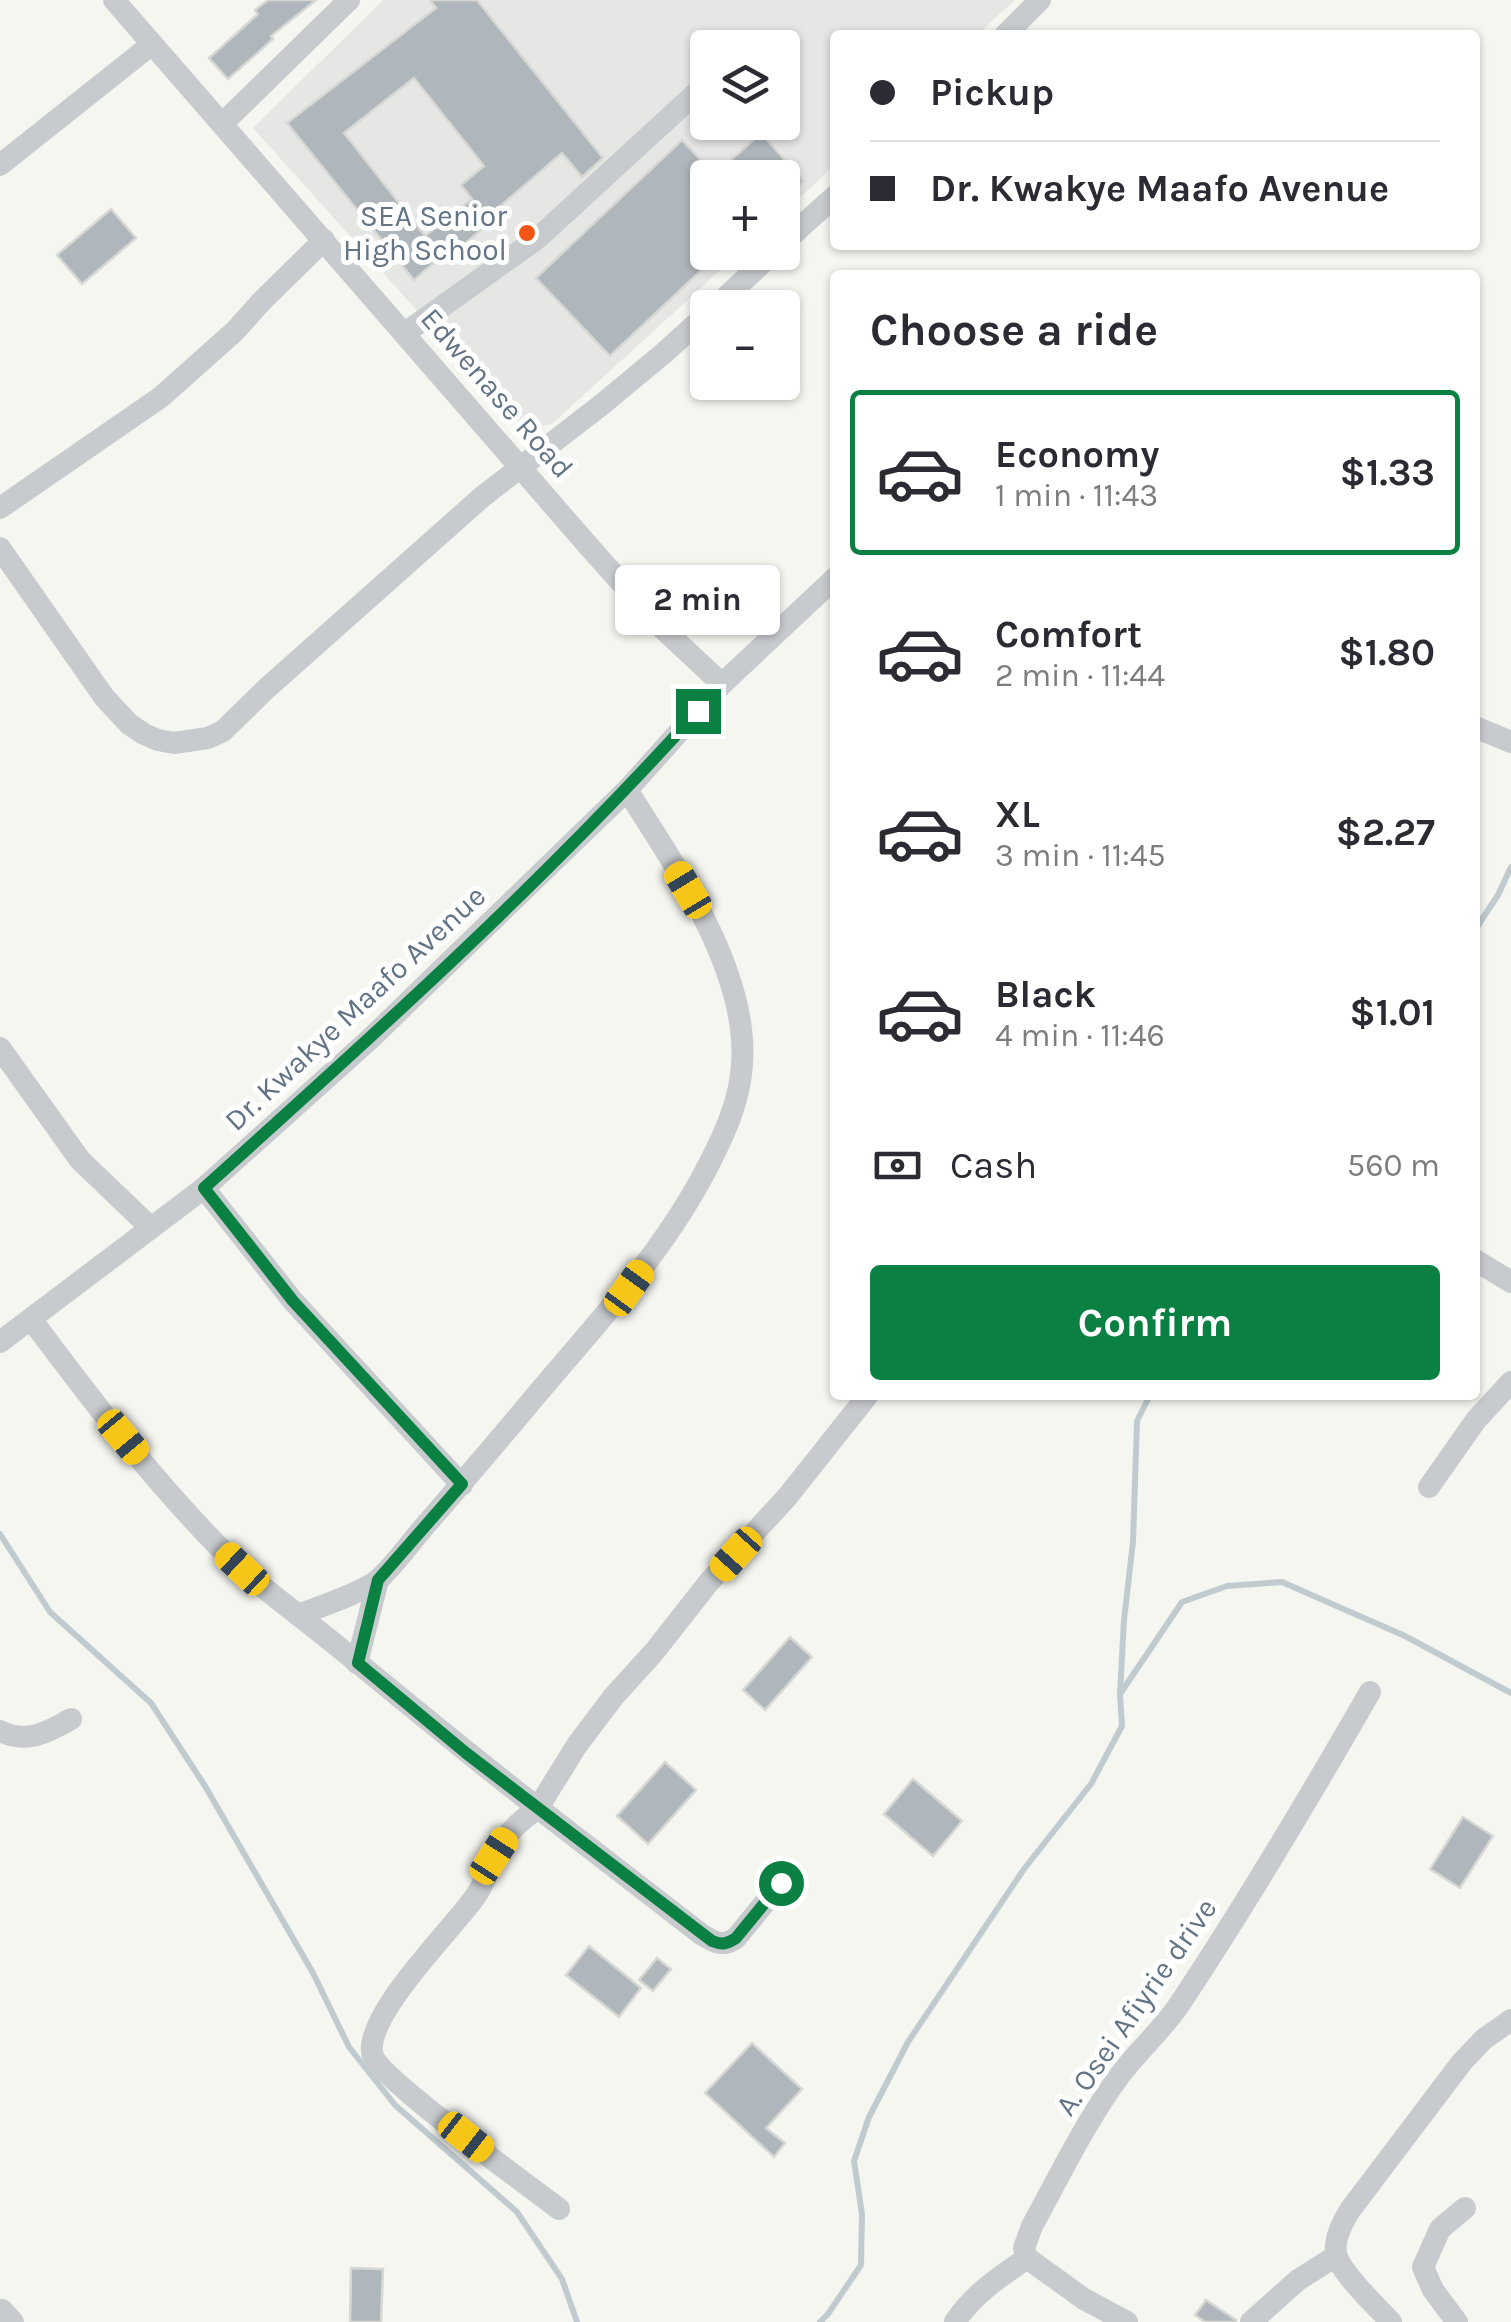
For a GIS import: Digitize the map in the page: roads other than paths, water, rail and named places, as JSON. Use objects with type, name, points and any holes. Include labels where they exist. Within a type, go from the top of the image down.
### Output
[{"type":"street","name":"Edwenase Road","points":[[114,0],[661,627],[722,684]]},
{"type":"street","points":[[222,124],[350,0]]},
{"type":"street","points":[[1010,30],[1040,0]]},
{"type":"street","points":[[0,166],[151,45]]},
{"type":"street","points":[[405,332],[538,238],[690,99]]},
{"type":"street","points":[[800,228],[830,201]]},
{"type":"street","points":[[0,508],[160,398],[236,330],[324,240]]},
{"type":"street","points":[[733,290],[755,270]]},
{"type":"street","points":[[0,548],[104,697],[129,724],[158,740],[174,743],[222,731],[520,466],[690,330]]},
{"type":"street","name":"Dr. Kwakye Maafo Avenue","points":[[0,1342],[204,1188],[409,1003],[627,790],[722,684],[830,583]]},
{"type":"street","points":[[1480,728],[1511,742]]},
{"type":"street","points":[[298,1615],[378,1580],[629,1288],[695,1191],[721,1142],[738,1094],[742,1040],[738,1004],[713,938],[627,790]]},
{"type":"street","points":[[0,1048],[80,1160],[151,1228]]},
{"type":"street","points":[[204,1188],[293,1301],[462,1484]]},
{"type":"street","points":[[1480,1263],[1511,1282]]},
{"type":"street","points":[[31,1319],[98,1408],[208,1535],[265,1590],[466,1753],[700,1934],[721,1944],[729,1943],[781,1883]]},
{"type":"street","points":[[1429,1486],[1476,1420],[1511,1382]]},
{"type":"street","points":[[559,2209],[404,2089],[376,2062],[374,2034],[397,1992],[480,1890],[494,1856],[516,1825],[538,1808],[577,1744],[709,1582],[788,1496],[864,1400]]},
{"type":"street","points":[[358,1663],[378,1580]]},
{"type":"street","name":"A. Osei Afiyrie drive","points":[[1026,2258],[1024,2248],[1032,2226],[1104,2099],[1178,2007],[1248,1898],[1370,1692]]},
{"type":"street","points":[[0,1730],[22,1738],[52,1730],[71,1719]]},
{"type":"street","points":[[1391,2322],[1336,2256],[1338,2230],[1462,2062],[1484,2038],[1511,2020]]},
{"type":"street","points":[[1457,2322],[1433,2290],[1423,2267],[1440,2229],[1465,2208]]},
{"type":"street","points":[[1251,2322],[1298,2280],[1336,2256]]},
{"type":"street","points":[[955,2322],[975,2296],[1026,2258],[1127,2322]]},
{"type":"waterway","points":[[1480,922],[1511,867]]},
{"type":"waterway","points":[[820,2322],[861,2265],[862,2214],[854,2161],[869,2117],[908,2042],[1024,1869],[1091,1784],[1122,1726],[1120,1694],[1133,1542],[1137,1421],[1148,1400]]},
{"type":"waterway","points":[[0,1534],[50,1612],[151,1703],[205,1786],[313,1973],[349,2047],[395,2105],[517,2212],[562,2279],[577,2322]]},
{"type":"waterway","points":[[1120,1694],[1182,1602],[1227,1586],[1282,1582],[1405,1636],[1511,1693]]},
{"type":"place","name":"SEA Senior High School","points":[[527,233]]}]
